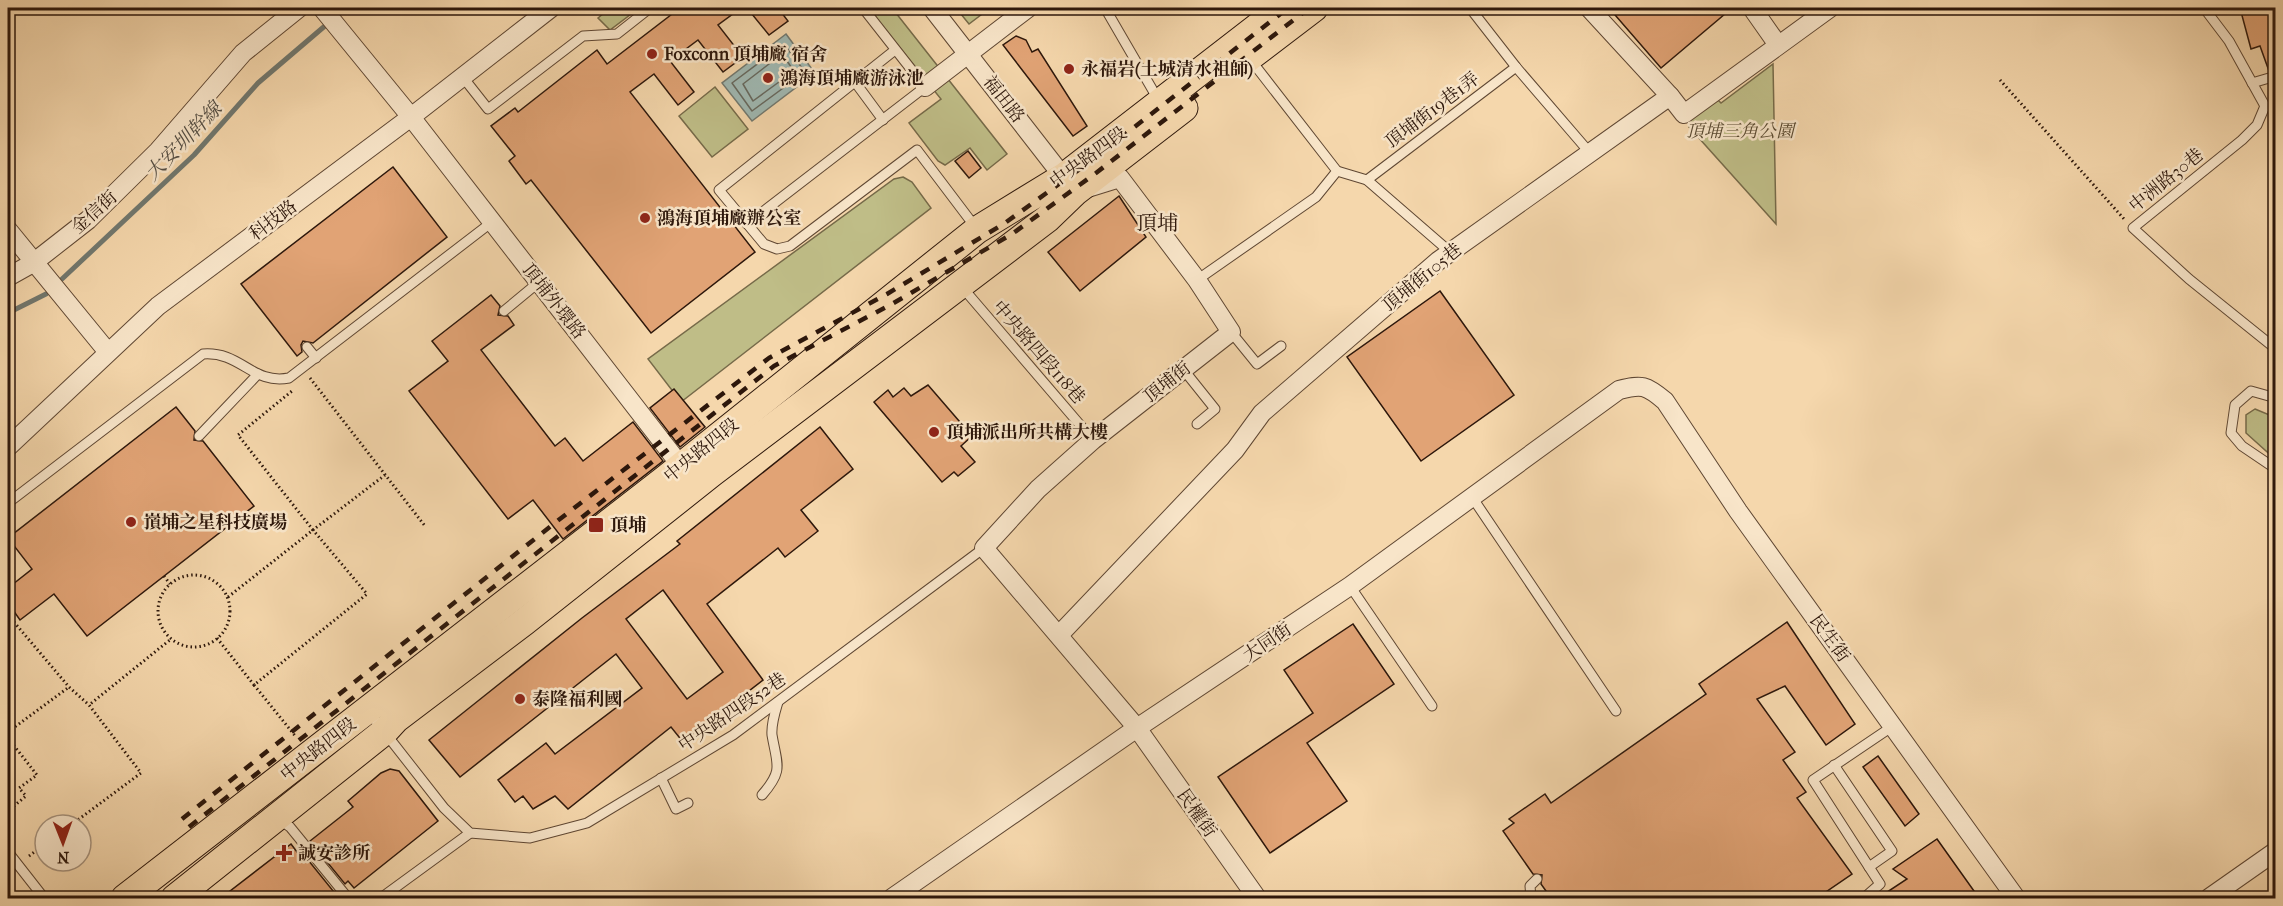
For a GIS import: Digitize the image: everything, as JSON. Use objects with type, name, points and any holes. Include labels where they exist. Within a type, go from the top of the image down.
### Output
[{"type":"main road","name":"中央路四段","points":[[175,898],[385,731],[396,719],[524,622],[688,476],[977,230],[1070,184],[1244,50],[1282,8]]},
{"type":"main road","name":"中央路四段","points":[[124,898],[367,710],[688,476],[960,286],[1047,219],[1070,184],[1160,103],[1314,8]]},
{"type":"street","name":"金信街","points":[[8,277],[33,263],[88,220],[158,151],[243,53],[299,8]]},
{"type":"street","name":"頂埔外環路","points":[[322,8],[411,117],[688,476]]},
{"type":"street","name":"科技路","points":[[8,447],[107,351],[158,306],[411,117],[551,8]]},
{"type":"street","name":"福田路","points":[[932,8],[1070,184]]},
{"type":"street","points":[[926,87],[1028,8]]},
{"type":"street","points":[[1589,8],[1684,114],[1830,8]]},
{"type":"street","points":[[1752,8],[1778,45]]},
{"type":"street","name":"頂埔街105巷","points":[[1060,634],[1235,450],[1262,413],[1450,252],[1670,96]]},
{"type":"street","points":[[1070,184],[1120,178],[1197,280],[1231,332]]},
{"type":"street","points":[[8,230],[107,351]]},
{"type":"street","name":"頂埔街","points":[[984,548],[1038,489],[1094,440],[1231,332]]},
{"type":"street","name":"大同街","points":[[892,898],[1137,728],[1350,586],[1619,390],[1639,385]]},
{"type":"street","name":"民生街","points":[[1639,385],[1652,389],[1665,401],[1738,511],[2016,898]]},
{"type":"street","points":[[984,548],[1060,634],[1137,728]]},
{"type":"street","name":"民權街","points":[[1137,728],[1257,898]]},
{"type":"street","points":[[2209,898],[2276,851]]},
{"type":"lane","points":[[462,76],[488,109],[583,36],[617,34],[650,8]]},
{"type":"lane","points":[[747,224],[926,87],[863,8]]},
{"type":"lane","points":[[1470,8],[1516,67],[1590,153]]},
{"type":"lane","name":"中洲路30巷","points":[[2204,8],[2229,40],[2265,106],[2257,125],[2133,228],[2188,279],[2276,349]]},
{"type":"lane","points":[[1110,10],[1160,103]]},
{"type":"lane","points":[[896,50],[719,190],[764,244],[777,249],[790,246],[917,150],[977,230]]},
{"type":"lane","points":[[1244,50],[1337,171],[1367,180],[1450,252]]},
{"type":"lane","name":"頂埔街19巷1弄","points":[[1367,180],[1516,67]]},
{"type":"lane","points":[[2252,83],[2276,76]]},
{"type":"lane","points":[[855,82],[883,120]]},
{"type":"lane","points":[[1197,280],[1316,197],[1337,171]]},
{"type":"lane","points":[[8,503],[203,354],[216,353],[231,358],[274,381],[289,378],[492,222]]},
{"type":"lane","points":[[504,311],[539,282]]},
{"type":"lane","name":"中央路四段118巷","points":[[960,286],[1094,440]]},
{"type":"lane","points":[[1231,332],[1257,364],[1281,346]]},
{"type":"lane","points":[[307,347],[316,358]]},
{"type":"lane","points":[[1184,369],[1215,409],[1197,424]]},
{"type":"lane","points":[[199,436],[258,374]]},
{"type":"lane","points":[[2276,398],[2251,391],[2235,405],[2231,433],[2242,446],[2276,469]]},
{"type":"lane","points":[[1472,497],[1616,711]]},
{"type":"lane","name":"中央路四段52巷","points":[[470,833],[530,838],[587,823],[732,735],[984,548]]},
{"type":"lane","points":[[1350,586],[1432,706]]},
{"type":"lane","points":[[762,795],[776,779],[778,753],[772,724],[778,702]]},
{"type":"lane","points":[[367,710],[444,808],[470,833],[381,898]]},
{"type":"lane","points":[[1864,898],[1880,884],[1813,780],[1893,726]]},
{"type":"lane","points":[[1834,765],[1892,851],[1869,867]]},
{"type":"lane","points":[[661,778],[676,809],[688,803]]},
{"type":"lane","points":[[276,816],[290,827],[348,898]]},
{"type":"lane","points":[[8,852],[44,898]]},
{"type":"lane","points":[[1531,898],[1530,886],[1538,879]]},
{"type":"path","points":[[2000,80],[2133,228]]},
{"type":"path","points":[[310,378],[425,526]]},
{"type":"path","points":[[254,685],[367,594],[238,435],[292,391]]},
{"type":"path","points":[[228,597],[385,475]]},
{"type":"path","points":[[187,575],[200,575],[216,583],[228,597],[230,610],[228,622],[217,638],[203,646],[192,647],[171,639],[159,620],[158,609],[160,598],[170,585],[187,575]]},
{"type":"path","points":[[164,576],[170,585]]},
{"type":"path","points":[[8,615],[69,687],[89,705],[141,772],[87,813]]},
{"type":"path","points":[[217,638],[310,756]]},
{"type":"path","points":[[89,705],[171,639]]},
{"type":"path","points":[[8,732],[69,687]]},
{"type":"path","points":[[8,738],[37,775],[19,788],[26,796],[8,811]]},
{"type":"path","points":[[29,856],[33,853]]},
{"type":"green space","points":[[610,8],[639,8],[610,30],[598,18]]},
{"type":"green space","points":[[868,8],[892,8],[1007,154],[987,170],[970,148],[945,165],[938,161],[909,123],[941,99]]},
{"type":"green space","points":[[956,8],[990,8],[969,24]]},
{"type":"green space","name":"頂埔三角公園","points":[[1773,64],[1776,224],[1689,127],[1691,125],[1688,121],[1716,98],[1721,103]]},
{"type":"green space","points":[[715,87],[748,129],[712,157],[679,116]]},
{"type":"green space","points":[[903,177],[912,182],[931,208],[681,402],[648,359],[894,179]]},
{"type":"green space","points":[[2255,409],[2272,416],[2275,427],[2275,459],[2246,433],[2246,415]]},
{"type":"water","name":"鴻海頂埔廠游泳池","points":[[786,34],[815,73],[752,121],[722,83]]},
{"type":"building","name":"鴻海頂埔廠辦公室","points":[[680,8],[741,8],[718,25],[743,57],[723,72],[698,40],[670,61],[694,92],[678,105],[654,74],[630,92],[755,252],[651,333],[531,180],[526,184],[509,161],[515,156],[491,126],[515,108],[518,112],[597,50],[607,64]]},
{"type":"building","name":"Foxconn 頂埔廠 宿舍","points":[[747,8],[778,8],[788,21],[769,35]]},
{"type":"building","points":[[1609,8],[1732,8],[1661,68]]},
{"type":"building","points":[[2240,8],[2276,8],[2276,69],[2269,71],[2260,46],[2251,49]]},
{"type":"building","points":[[1016,36],[1026,40],[1032,52],[1038,49],[1087,126],[1073,136],[1003,45]]},
{"type":"building","points":[[968,151],[981,168],[969,178],[955,161]]},
{"type":"building","points":[[393,167],[447,237],[313,343],[303,341],[302,352],[297,356],[241,284]]},
{"type":"building","points":[[1119,196],[1146,237],[1080,291],[1048,252]]},
{"type":"building","points":[[1440,291],[1514,395],[1421,461],[1347,357]]},
{"type":"building","points":[[491,295],[500,306],[498,315],[508,316],[514,325],[481,350],[555,446],[565,438],[583,461],[633,422],[663,461],[563,539],[533,500],[508,519],[409,391],[448,361],[432,341]]},
{"type":"building","name":"頂埔派出所共構大樓","points":[[928,385],[972,436],[961,446],[975,462],[958,476],[954,472],[942,482],[874,402],[888,390],[893,397],[904,388],[911,396]]},
{"type":"building","points":[[674,389],[705,427],[680,447],[650,408]]},
{"type":"building","name":"嵿埔之星科技廣場","points":[[176,407],[195,431],[194,440],[203,441],[254,506],[87,636],[54,594],[20,620],[8,603],[8,588],[32,569],[8,538]]},
{"type":"building","points":[[820,427],[853,469],[801,510],[818,531],[785,557],[778,548],[707,604],[763,680],[683,742],[671,727],[568,809],[555,796],[533,809],[523,796],[515,802],[498,780],[546,743],[555,754],[642,688],[616,654],[460,777],[429,740],[582,618],[680,544],[677,541]],"holes":[[[663,590],[723,672],[687,699],[626,619]]]},
{"type":"building","points":[[1787,622],[1855,724],[1826,745],[1785,686],[1757,699],[1795,752],[1783,760],[1806,792],[1797,798],[1852,874],[1826,892],[1831,898],[1551,898],[1541,884],[1542,875],[1533,874],[1503,831],[1514,823],[1509,819],[1545,794],[1551,803],[1706,694],[1699,684]]},
{"type":"building","points":[[1353,624],[1394,684],[1307,743],[1347,801],[1270,853],[1218,777],[1313,713],[1284,670]]},
{"type":"building","points":[[1878,756],[1919,814],[1905,826],[1863,767]]},
{"type":"building","points":[[390,769],[399,771],[438,821],[354,888],[348,881],[345,884],[310,841],[353,807],[348,801],[381,773]]},
{"type":"building","points":[[1937,839],[1979,898],[1878,898],[1907,879],[1893,869]]},
{"type":"building","points":[[291,844],[297,852],[300,850],[334,892],[326,898],[221,898]]},
{"type":"waterway","name":"大安圳幹線","points":[[344,12],[349,8]]},
{"type":"waterway","name":"大安圳幹線","points":[[62,279],[194,155],[258,83],[326,25]]},
{"type":"waterway","name":"大安圳幹線","points":[[8,313],[46,294]]},
{"type":"railway","points":[[182,819],[556,522],[769,358],[887,294],[1005,223],[1088,163],[1288,8]]},
{"type":"railway","points":[[189,827],[774,366],[892,304],[1012,234],[1096,173],[1309,8]]},
{"type":"place","name":"Foxconn 頂埔廠 宿舍","points":[[652,54]]},
{"type":"place","name":"永福岩(土城清水祖師)","points":[[1069,69]]},
{"type":"place","name":"鴻海頂埔廠游泳池","points":[[768,78]]},
{"type":"place","name":"鴻海頂埔廠辦公室","points":[[645,218]]},
{"type":"place","name":"頂埔派出所共構大樓","points":[[934,432]]},
{"type":"place","name":"嵿埔之星科技廣場","points":[[131,522]]},
{"type":"place","name":"頂埔","points":[[596,525]]},
{"type":"place","name":"泰隆福利國","points":[[520,699]]},
{"type":"place","name":"誠安診所","points":[[284,853]]},
{"type":"district","name":"頂埔","points":[[1157,223]]}]
